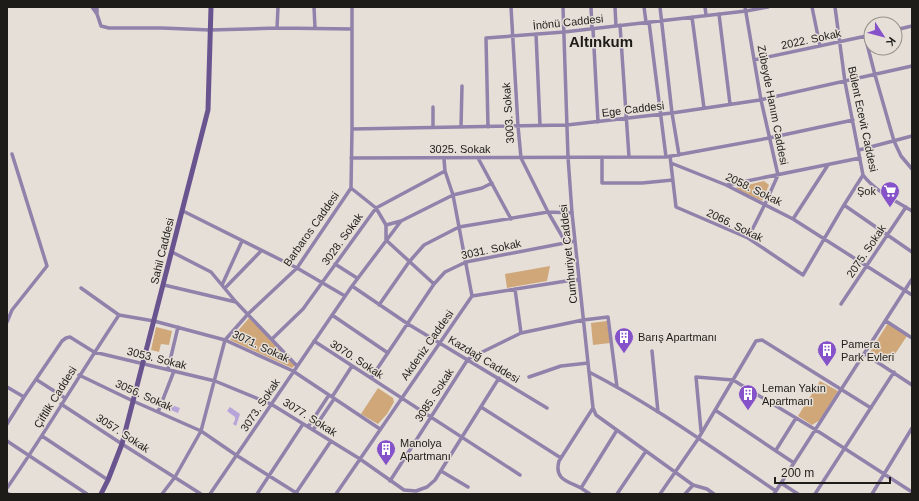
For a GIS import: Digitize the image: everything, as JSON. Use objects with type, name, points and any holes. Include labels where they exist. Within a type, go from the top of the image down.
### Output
[{"type":"street","points":[[92,7],[97,14],[101,26],[109,28],[210,30],[277,28],[352,29]]},
{"type":"street","points":[[97,7],[97,14]]},
{"type":"street","name":"Sahil Caddesi","points":[[101,494],[122,444],[142,363],[183,212],[208,110],[211,7]]},
{"type":"street","points":[[277,28],[278,7]]},
{"type":"street","points":[[314,7],[315,28]]},
{"type":"street","name":"Barbaros Caddesi","points":[[162,494],[175,477],[201,431],[225,340],[248,314],[297,268],[351,188],[352,7]]},
{"type":"street","name":"3003. Sokak","points":[[511,7],[521,158],[548,212],[566,243]]},
{"type":"street","name":"Cumhuriyet Caddesi","points":[[563,7],[568,157],[572,213],[593,408]]},
{"type":"street","points":[[591,7],[598,122]]},
{"type":"street","points":[[615,7],[618,26],[629,156]]},
{"type":"street","points":[[602,157],[602,183],[642,183],[673,180],[671,163],[668,157],[660,114],[648,22],[644,7]]},
{"type":"street","points":[[660,7],[672,113],[679,155]]},
{"type":"street","points":[[705,7],[706,15]]},
{"type":"street","name":"İnönü Caddesi","points":[[488,126],[486,38],[592,29],[768,7]]},
{"type":"street","points":[[812,7],[820,46]]},
{"type":"street","name":"Bülent Ecevit Caddesi","points":[[835,7],[845,82],[864,175],[875,187],[912,212]]},
{"type":"street","name":"Zübeyde Hanım Caddesi","points":[[745,9],[761,100],[778,175],[748,238]]},
{"type":"street","points":[[719,14],[730,104]]},
{"type":"street","points":[[692,17],[704,108]]},
{"type":"street","points":[[536,34],[540,125]]},
{"type":"street","name":"2022. Sokak","points":[[754,60],[863,36]]},
{"type":"street","points":[[870,56],[894,141],[901,156],[912,169]]},
{"type":"street","name":"Ege Caddesi","points":[[352,129],[567,125],[598,122],[761,100],[912,66]]},
{"type":"street","points":[[461,127],[462,86]]},
{"type":"street","points":[[432,127],[433,107]]},
{"type":"street","name":"3025. Sokak","points":[[351,158],[668,157],[770,138],[853,120]]},
{"type":"street","points":[[858,150],[912,136]]},
{"type":"street","points":[[7,322],[12,310],[47,266],[12,154]]},
{"type":"street","points":[[444,158],[445,171],[453,194],[472,296],[578,279]]},
{"type":"street","points":[[478,158],[511,219]]},
{"type":"street","points":[[726,185],[860,158]]},
{"type":"street","name":"2058. Sokak","points":[[671,163],[726,185],[793,219],[912,295]]},
{"type":"street","points":[[793,219],[828,165]]},
{"type":"street","name":"3028. Sokak","points":[[272,339],[303,309],[376,208],[445,171]]},
{"type":"street","points":[[824,240],[864,175]]},
{"type":"street","name":"2066. Sokak","points":[[673,180],[676,207],[748,238],[803,275],[824,240]]},
{"type":"street","points":[[386,225],[401,221],[453,194],[482,188],[492,183]]},
{"type":"street","points":[[351,188],[376,208],[386,225],[386,240],[434,284]]},
{"type":"street","points":[[844,206],[912,252]]},
{"type":"street","name":"2075. Sokak","points":[[841,304],[906,207]]},
{"type":"street","points":[[183,212],[297,268],[345,296]]},
{"type":"street","points":[[379,305],[409,262],[424,245],[459,227],[548,212],[572,213]]},
{"type":"street","name":"3073. Sokak","points":[[210,494],[357,278],[401,221]]},
{"type":"street","points":[[222,284],[242,242]]},
{"type":"street","name":"3031. Sokak","points":[[371,378],[434,284],[445,272],[454,266],[466,262],[575,242]]},
{"type":"street","points":[[225,288],[261,251]]},
{"type":"street","points":[[172,252],[211,272],[236,302],[297,366]]},
{"type":"street","points":[[335,264],[357,278]]},
{"type":"street","points":[[590,372],[617,386],[658,412],[775,493],[912,279]]},
{"type":"street","points":[[164,285],[236,302]]},
{"type":"street","name":"Kazdağ Caddesi","points":[[352,286],[408,324],[547,408]]},
{"type":"street","points":[[81,288],[119,315]]},
{"type":"street","points":[[515,289],[521,333]]},
{"type":"street","name":"Akdeniz Caddesi","points":[[336,494],[472,296]]},
{"type":"street","name":"3071. Sokak","points":[[119,315],[154,321],[225,340],[293,371],[380,429]]},
{"type":"street","name":"Çiftlik Caddesi","points":[[7,488],[30,455],[79,375],[119,315]]},
{"type":"street","points":[[332,315],[388,353]]},
{"type":"street","points":[[468,359],[521,333],[583,320],[608,317],[617,386]]},
{"type":"street","points":[[886,321],[912,337]]},
{"type":"street","points":[[168,369],[178,328]]},
{"type":"street","name":"3053. Sokak","points":[[36,380],[62,340],[71,338],[94,352],[214,381]]},
{"type":"street","points":[[660,494],[698,439],[756,341],[762,340],[871,408]]},
{"type":"street","name":"3070. Sokak","points":[[314,341],[520,475]]},
{"type":"street","points":[[652,351],[658,412]]},
{"type":"street","points":[[865,354],[912,385]]},
{"type":"street","name":"3085. Sokak","points":[[390,481],[468,359]]},
{"type":"street","points":[[529,377],[561,366],[588,363]]},
{"type":"street","points":[[308,427],[352,366]]},
{"type":"street","points":[[158,412],[174,371]]},
{"type":"street","points":[[815,494],[894,372]]},
{"type":"street","name":"3056. Sokak","points":[[79,375],[201,431],[297,494]]},
{"type":"street","points":[[701,432],[696,377],[733,380],[845,448],[912,492]]},
{"type":"street","name":"3077. Sokak","points":[[214,381],[271,404],[360,459],[404,490],[416,491],[426,487],[435,480],[499,378]]},
{"type":"street","points":[[7,424],[36,380],[66,398]]},
{"type":"street","points":[[7,387],[24,397]]},
{"type":"street","points":[[313,430],[331,397]]},
{"type":"street","name":"3057. Sokak","points":[[61,404],[202,494]]},
{"type":"street","points":[[481,407],[561,458]]},
{"type":"street","points":[[593,408],[596,415],[646,452],[693,485],[707,489],[714,494]]},
{"type":"street","points":[[590,494],[563,479],[558,474],[557,468],[561,458],[593,408]]},
{"type":"street","points":[[715,410],[794,463]]},
{"type":"street","points":[[776,450],[796,418]]},
{"type":"street","points":[[257,494],[303,424]]},
{"type":"street","points":[[872,494],[912,428]]},
{"type":"street","points":[[581,488],[617,430]]},
{"type":"street","points":[[42,436],[108,480]]},
{"type":"street","points":[[7,441],[87,494]]},
{"type":"street","points":[[297,494],[331,442]]},
{"type":"street","points":[[617,494],[646,452]]},
{"type":"street","points":[[441,471],[468,487]]},
{"type":"street","points":[[781,483],[798,494]]},
{"type":"street","points":[[685,494],[693,485]]},
{"type":"shaded area","points":[[764,181],[769,185],[762,201],[735,188]]},
{"type":"shaded area","points":[[550,266],[547,281],[507,288],[505,274]]},
{"type":"shaded area","points":[[249,318],[295,365],[292,368],[230,340]]},
{"type":"shaded area","points":[[607,321],[610,343],[593,345],[591,323]]},
{"type":"shaded area","points":[[888,323],[907,336],[889,363],[870,352]]},
{"type":"shaded area","points":[[156,327],[172,331],[169,345],[161,344],[159,352],[151,350]]},
{"type":"shaded area","points":[[820,381],[838,391],[820,420],[812,425],[798,416]]},
{"type":"shaded area","points":[[378,388],[393,398],[394,402],[387,414],[378,424],[361,414]]},
{"type":"shaded area","points":[[169,404],[180,408],[178,413],[168,409]]},
{"type":"shaded area","points":[[230,407],[240,414],[236,426],[233,424],[235,417],[227,411]]},
{"type":"place","name":"Şok","points":[[890,208]]},
{"type":"place","name":"Barış Apartmanı","points":[[624,354]]},
{"type":"place","name":"Pamera Park Evleri","points":[[827,367]]},
{"type":"place","name":"Leman Yakın Apartmanı","points":[[748,411]]},
{"type":"place","name":"Manolya Apartmanı","points":[[386,466]]},
{"type":"district","name":"Altınkum","points":[[601,42]]}]
